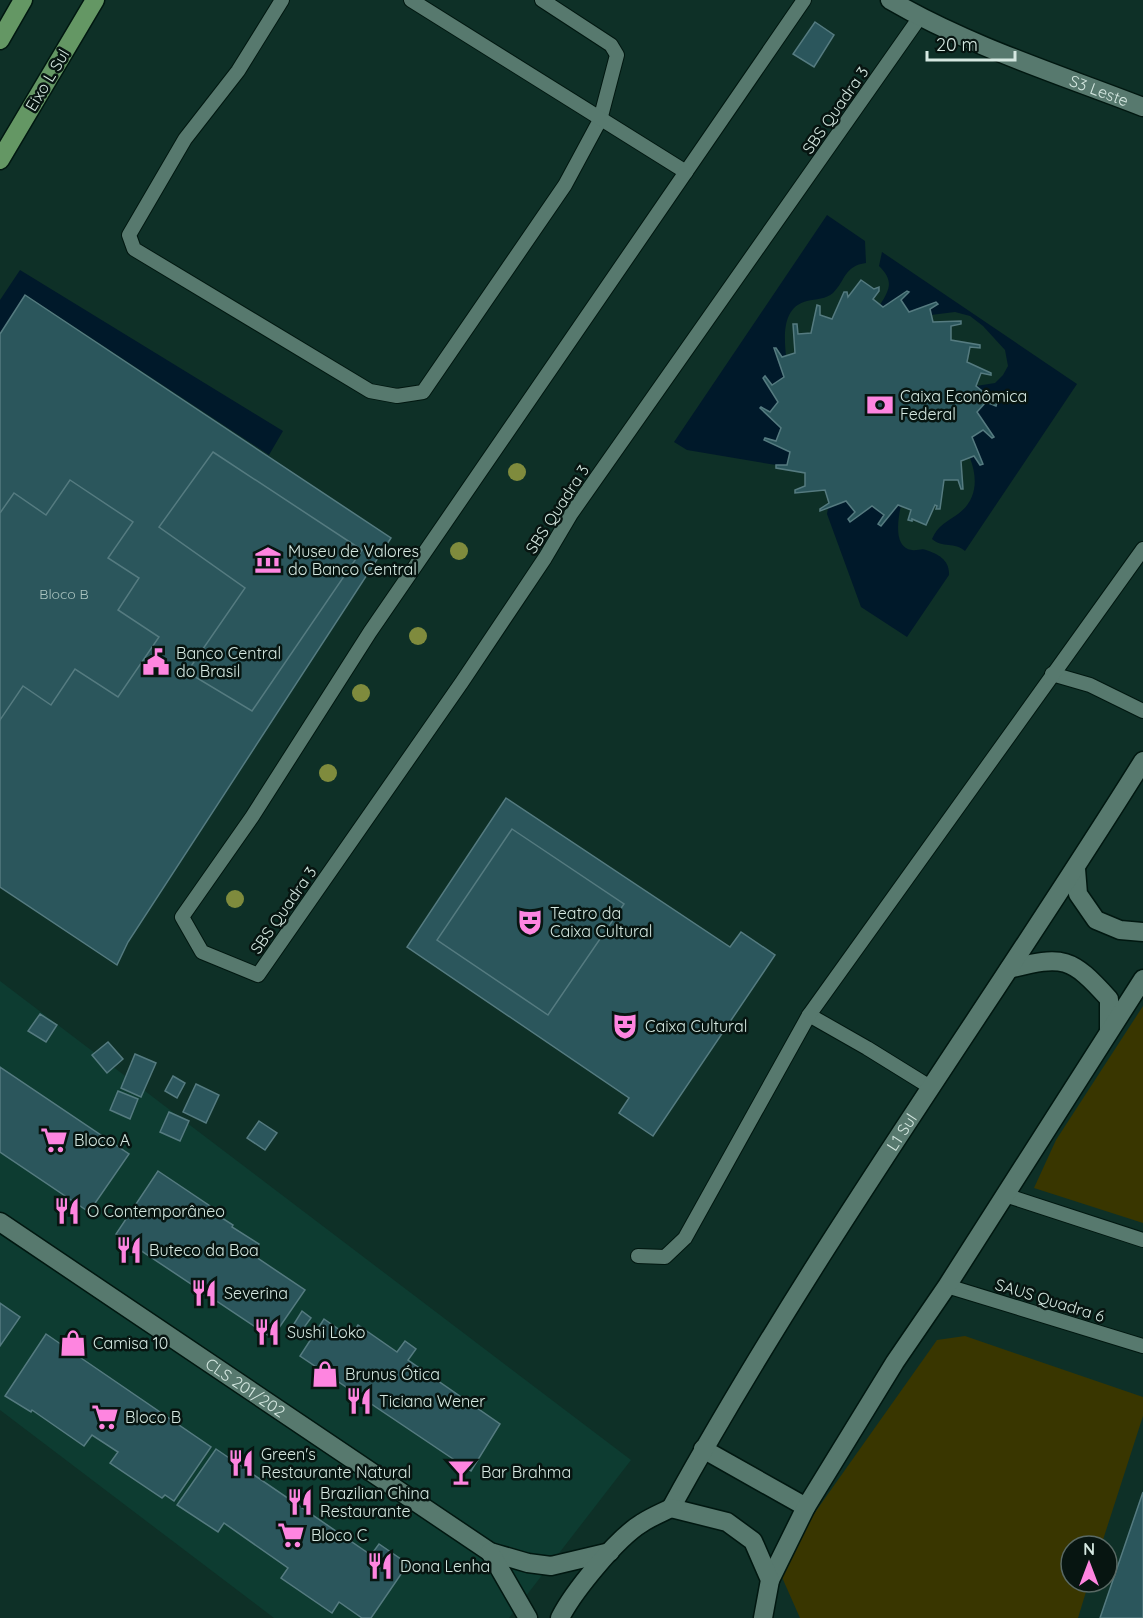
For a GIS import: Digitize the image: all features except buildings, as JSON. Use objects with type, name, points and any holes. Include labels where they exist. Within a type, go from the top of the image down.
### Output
[{"type":"main road","points":[[0,40],[23,0]]},
{"type":"main road","name":"Eixo L Sul","points":[[0,160],[94,0]]},
{"type":"street","name":"S3 Leste","points":[[890,0],[920,17],[981,45],[1143,107]]},
{"type":"street","name":"L1 Sul","points":[[671,1508],[742,1382],[930,1087],[1076,869],[1143,761]]},
{"type":"street","points":[[1076,869],[1077,894],[1096,920],[1120,930],[1143,932]]},
{"type":"street","points":[[1009,969],[1040,962],[1065,962],[1086,973],[1109,999],[1109,1031]]},
{"type":"street","points":[[763,1618],[770,1580],[806,1507],[895,1362],[947,1286],[1143,979]]},
{"type":"street","name":"CLS 201/202","points":[[0,1222],[490,1552],[528,1563],[550,1566],[609,1552]]},
{"type":"street","points":[[703,1449],[806,1507]]},
{"type":"street","points":[[560,1618],[565,1606],[609,1552],[640,1524],[671,1508],[726,1522],[753,1541],[770,1580]]},
{"type":"street","name":"CLS 201/202","points":[[490,1552],[528,1618]]},
{"type":"lane","points":[[282,0],[238,71],[185,139],[129,235],[134,249],[370,391],[397,396],[423,392],[565,185],[600,120],[617,55],[611,45],[542,0]]},
{"type":"lane","points":[[411,0],[686,172]]},
{"type":"lane","name":"SBS Quadra 3","points":[[804,0],[370,632],[252,817],[182,917],[202,952],[258,975],[462,682],[545,558],[570,514],[920,17]]},
{"type":"lane","points":[[638,1256],[665,1257],[685,1239],[809,1016],[1143,549]]},
{"type":"lane","points":[[1052,674],[1090,685],[1143,711]]},
{"type":"lane","points":[[809,1016],[930,1087]]},
{"type":"lane","points":[[1005,1195],[1143,1240]]},
{"type":"lane","name":"SAUS Quadra 6","points":[[947,1286],[1143,1346]]},
{"type":"shaded area","points":[[0,981],[631,1460],[509,1618],[274,1618],[0,1410]]},
{"type":"shaded area","points":[[1143,1006],[1143,1223],[1034,1188],[1056,1140]]},
{"type":"shaded area","points":[[965,1336],[1143,1397],[1143,1416],[1105,1534],[1059,1534],[1059,1594],[1085,1594],[1078,1618],[800,1618],[777,1566],[937,1340]]},
{"type":"water","points":[[827,215],[865,241],[866,263],[849,270],[830,295],[799,304],[793,309],[786,323],[786,356],[782,357],[777,348],[774,349],[784,377],[772,385],[765,377],[763,378],[778,402],[770,412],[760,408],[781,428],[776,441],[765,438],[764,440],[790,452],[787,465],[687,450],[674,442]]},
{"type":"water","points":[[882,252],[1077,384],[965,551],[932,539],[940,527],[964,508],[972,496],[975,481],[970,458],[974,456],[979,465],[983,464],[972,437],[983,430],[992,438],[994,437],[977,412],[986,402],[995,406],[997,403],[976,386],[995,383],[1003,375],[1008,366],[1005,350],[983,326],[970,316],[955,312],[931,315],[930,309],[938,304],[936,302],[909,312],[901,300],[908,293],[907,291],[883,307],[880,305],[889,285],[887,276],[879,266]]},
{"type":"water","points":[[20,270],[283,431],[269,455],[26,295],[0,333],[0,300]]},
{"type":"water","points":[[846,501],[855,512],[848,519],[850,522],[872,506],[884,515],[878,524],[881,526],[898,505],[901,505],[898,532],[902,544],[912,550],[924,549],[935,553],[948,565],[949,575],[907,637],[861,607],[827,514],[828,508]]},
{"type":"place","name":"Caixa Econômica Federal","points":[[880,405]]},
{"type":"place","name":"Museu de Valores do Banco Central","points":[[268,560]]},
{"type":"place","name":"Banco Central do Brasil","points":[[156,662]]},
{"type":"place","name":"Teatro da Caixa Cultural","points":[[530,922]]},
{"type":"place","name":"Caixa Cultural","points":[[625,1026]]},
{"type":"place","name":"Bloco A","points":[[54,1140]]},
{"type":"place","name":"O Contemporâneo","points":[[67,1211]]},
{"type":"place","name":"Buteco da Boa","points":[[129,1250]]},
{"type":"place","name":"Severina","points":[[204,1293]]},
{"type":"place","name":"Sushi Loko","points":[[267,1332]]},
{"type":"place","name":"Camisa 10","points":[[73,1343]]},
{"type":"place","name":"Brunus Ótica","points":[[325,1374]]},
{"type":"place","name":"Ticiana Wener","points":[[359,1401]]},
{"type":"place","name":"Bloco B","points":[[105,1417]]},
{"type":"place","name":"Green's Restaurante Natural","points":[[241,1463]]},
{"type":"place","name":"Bar Brahma","points":[[461,1472]]},
{"type":"place","name":"Brazilian China Restaurante","points":[[300,1502]]},
{"type":"place","name":"Bloco C","points":[[291,1535]]},
{"type":"place","name":"Dona Lenha","points":[[380,1566]]}]
